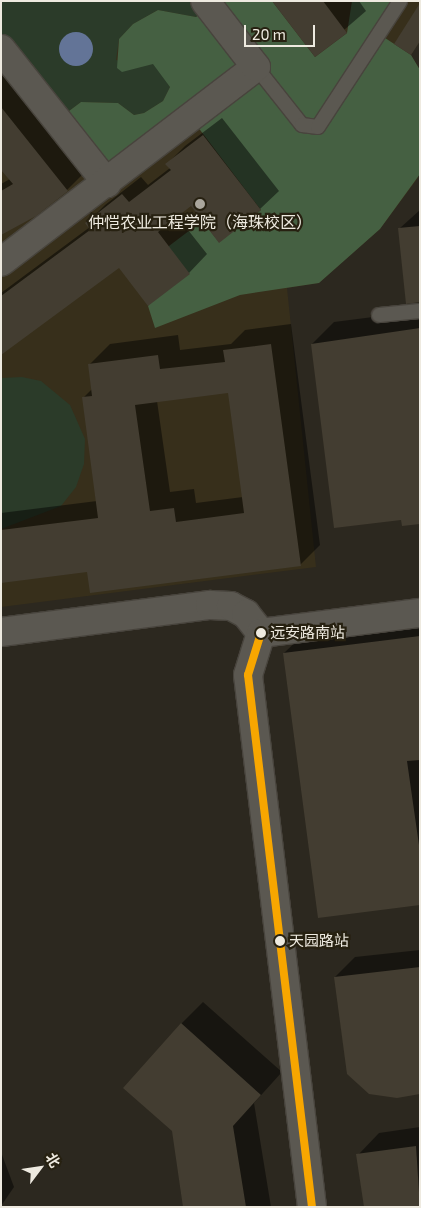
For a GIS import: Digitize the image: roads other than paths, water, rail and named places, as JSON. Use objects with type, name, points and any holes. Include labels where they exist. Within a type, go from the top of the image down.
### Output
[{"type":"street","points":[[1,262],[256,67],[205,1]]},
{"type":"street","points":[[1,49],[106,183]]},
{"type":"street","points":[[1,632],[210,605],[231,606],[246,614],[261,633]]},
{"type":"street","points":[[261,633],[420,613]]},
{"type":"street","points":[[261,633],[248,675],[312,1207]]},
{"type":"lane","points":[[256,67],[302,125],[318,127],[400,1]]},
{"type":"lane","points":[[380,314],[420,311]]},
{"type":"water","points":[[76,32],[83,33],[88,37],[92,42],[92,56],[88,61],[83,65],[76,66],[69,65],[64,61],[60,56],[59,49],[60,42],[64,37],[69,33]]},
{"type":"place","name":"仲恺农业工程学院（海珠校区）","points":[[200,204]]},
{"type":"place","name":"远安路南站","points":[[261,633]]},
{"type":"place","name":"天园路站","points":[[280,941]]}]
